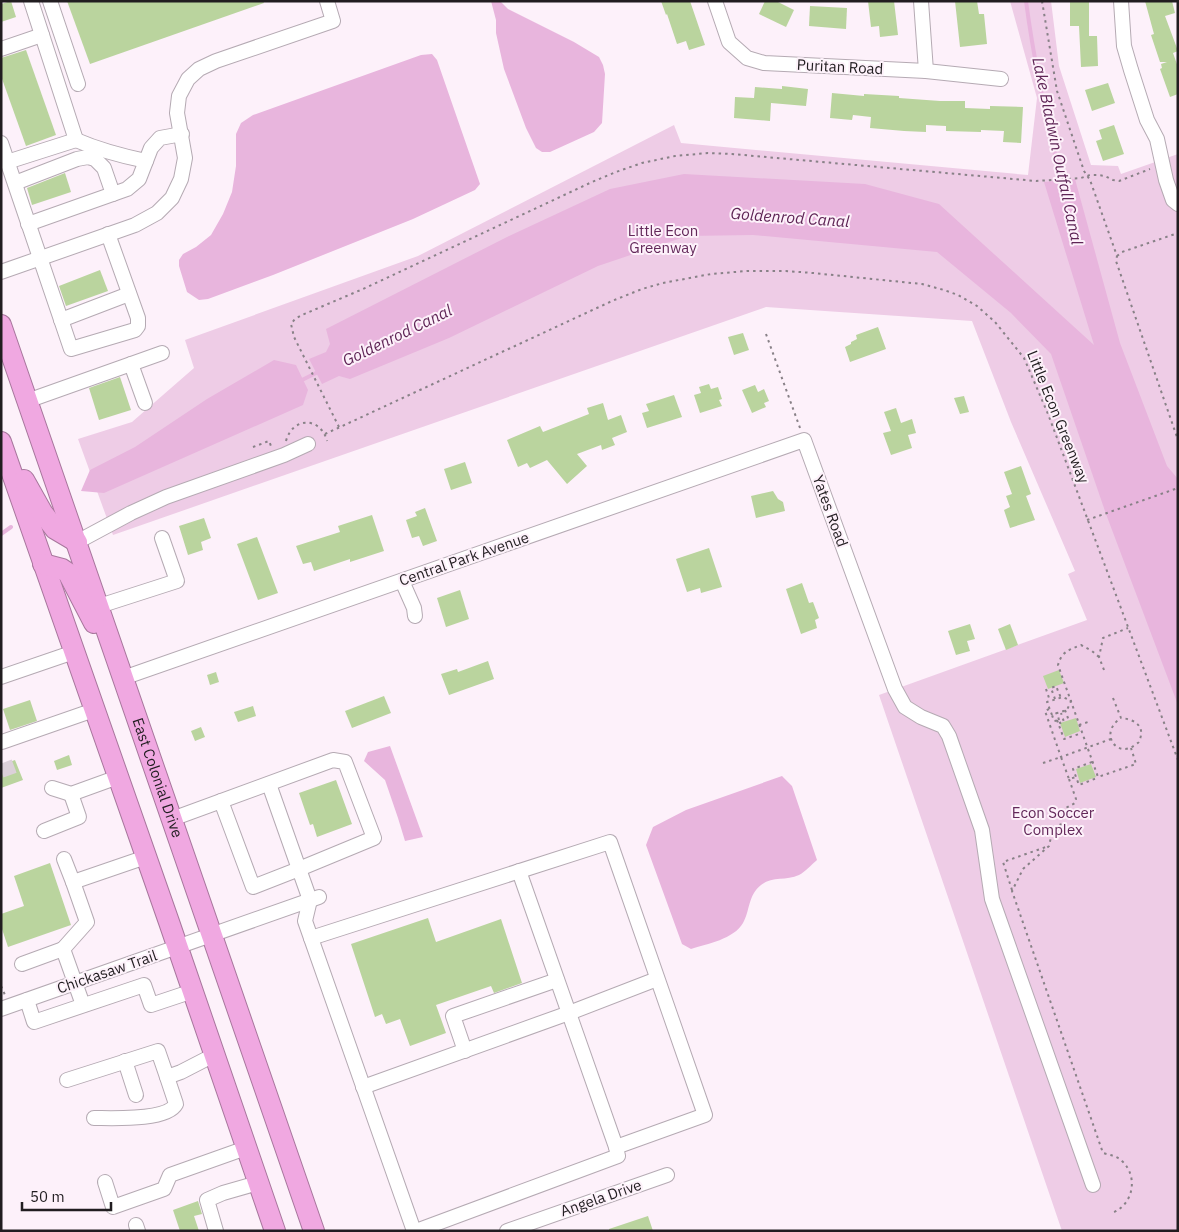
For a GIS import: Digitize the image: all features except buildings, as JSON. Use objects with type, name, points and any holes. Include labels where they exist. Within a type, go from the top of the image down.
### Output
[{"type":"highway","points":[[1,325],[77,542],[93,608]]},
{"type":"highway","points":[[1,433],[42,512],[55,529],[77,542]]},
{"type":"highway","points":[[1,442],[275,1231]]},
{"type":"highway","points":[[43,564],[68,574],[93,608]]},
{"type":"highway","name":"East Colonial Drive","points":[[93,608],[123,678],[314,1231]]},
{"type":"highway","points":[[258,1183],[285,1231]]},
{"type":"street","points":[[31,1],[76,140]]},
{"type":"street","points":[[50,1],[78,84]]},
{"type":"street","points":[[1,272],[135,225],[157,213],[172,198],[182,179],[185,158],[177,113],[180,96],[188,79],[199,69],[216,61],[333,21],[327,1]]},
{"type":"street","name":"Puritan Road","points":[[715,1],[729,42],[747,58],[764,63],[926,71],[1001,79]]},
{"type":"street","points":[[920,1],[926,71]]},
{"type":"street","points":[[1121,1],[1124,46],[1130,70],[1147,120],[1157,139],[1161,156],[1172,178],[1173,200],[1178,204]]},
{"type":"street","points":[[1,49],[42,35]]},
{"type":"street","points":[[28,224],[127,189],[139,179],[152,148],[160,138],[182,134]]},
{"type":"street","points":[[8,162],[76,140],[119,156],[146,161]]},
{"type":"street","points":[[1,143],[71,349],[134,330],[138,326],[138,318],[108,234]]},
{"type":"street","points":[[14,183],[77,159],[88,157],[95,159],[104,168],[113,194]]},
{"type":"street","points":[[61,320],[129,294]]},
{"type":"street","points":[[27,401],[162,353]]},
{"type":"street","points":[[131,364],[145,403]]},
{"type":"street","name":"Central Park Avenue","points":[[123,678],[804,440]]},
{"type":"street","name":"Yates Road","points":[[804,440],[895,689],[905,707],[921,717],[943,726],[949,736],[982,830],[992,899],[1093,1185]]},
{"type":"street","points":[[77,542],[158,500],[284,455],[308,444]]},
{"type":"street","points":[[93,608],[177,581],[162,538]]},
{"type":"street","points":[[402,580],[414,608],[415,616]]},
{"type":"street","points":[[1,677],[74,652]]},
{"type":"street","points":[[2,742],[94,710]]},
{"type":"street","points":[[172,819],[222,800],[333,760],[345,762],[374,838],[299,870],[253,887],[222,800]]},
{"type":"street","points":[[52,788],[71,794],[118,777]]},
{"type":"street","points":[[269,784],[299,870],[314,899],[305,922],[415,1231],[618,1156],[519,871]]},
{"type":"street","points":[[44,830],[79,817],[71,794]]},
{"type":"street","points":[[311,938],[610,842],[705,1115],[616,1147]]},
{"type":"street","points":[[73,882],[146,857]]},
{"type":"street","points":[[22,964],[63,949],[87,922],[64,859]]},
{"type":"street","name":"Chickasaw Trail","points":[[1,1010],[314,899]]},
{"type":"street","points":[[63,949],[83,1005]]},
{"type":"street","points":[[363,1087],[658,979]]},
{"type":"street","points":[[465,1050],[453,1016],[557,980]]},
{"type":"street","points":[[27,1000],[34,1022],[144,985],[151,1005],[193,992]]},
{"type":"street","points":[[67,1080],[158,1051],[176,1104],[174,1107],[163,1113],[143,1118],[94,1118]]},
{"type":"street","points":[[167,1077],[214,1055]]},
{"type":"street","points":[[125,1062],[136,1095]]},
{"type":"street","points":[[105,1182],[113,1207],[164,1189],[170,1175],[246,1148]]},
{"type":"street","name":"Angela Drive","points":[[507,1231],[667,1175]]},
{"type":"street","points":[[216,1231],[207,1200],[223,1193],[258,1183]]},
{"type":"path","points":[[1042,1],[1056,91],[1117,256],[1116,261],[1178,440]]},
{"type":"path","points":[[339,428],[294,337],[291,328],[292,321],[592,182],[630,167],[692,154],[720,153],[1036,181],[1102,175],[1119,181],[1153,167],[1161,156]]},
{"type":"path","points":[[1117,256],[1122,252],[1178,233]]},
{"type":"path","name":"Little Econ Greenway","points":[[325,434],[612,301],[663,283],[721,272],[774,270],[922,284],[944,290],[977,306],[995,322],[1024,358],[1048,414],[1178,760]]},
{"type":"path","points":[[766,334],[804,440]]},
{"type":"path","points":[[285,444],[289,432],[303,423],[316,425],[325,434],[328,441]]},
{"type":"path","points":[[253,447],[270,441],[273,450]]},
{"type":"path","points":[[1087,520],[1178,488]]},
{"type":"path","points":[[1099,657],[1103,638],[1128,628]]},
{"type":"path","points":[[1098,777],[1058,665],[1060,657],[1066,650],[1081,645],[1099,657],[1104,670]]},
{"type":"path","points":[[1055,700],[1051,688],[1056,686],[1060,698]]},
{"type":"path","points":[[1046,689],[1050,701]]},
{"type":"path","points":[[1061,712],[1064,722],[1054,721],[1047,702],[1063,697],[1071,701]]},
{"type":"path","points":[[1114,698],[1120,718]]},
{"type":"path","points":[[1052,715],[1067,710],[1074,699]]},
{"type":"path","points":[[1012,891],[1024,869],[1049,846],[1066,808],[1075,803],[1076,799],[1045,711],[1049,709]]},
{"type":"path","points":[[1065,710],[1069,721]]},
{"type":"path","points":[[1057,713],[1064,739],[1082,733]]},
{"type":"path","points":[[1120,718],[1130,719],[1138,724],[1142,732],[1139,742],[1131,748],[1123,749],[1115,746],[1111,739],[1110,730],[1114,722],[1120,718]]},
{"type":"path","points":[[1079,725],[1088,722]]},
{"type":"path","points":[[1043,764],[1111,739]]},
{"type":"path","points":[[1092,762],[1073,768],[1079,785],[1136,764],[1131,748]]},
{"type":"path","points":[[1069,779],[1076,777]]},
{"type":"path","points":[[1049,846],[1003,862],[1103,1153],[1121,1160],[1128,1169],[1131,1178],[1132,1188],[1127,1202],[1112,1213]]},
{"type":"green space","name":"Little Econ Greenway","points":[[1010,1],[1051,1],[1059,66],[1091,165],[1118,166],[1121,174],[1178,154],[1178,1231],[1062,1231],[879,695],[1087,620],[1068,574],[1075,571],[1011,422],[972,321],[766,307],[113,535],[78,439],[132,422],[194,368],[185,340],[418,256],[674,125],[681,143],[1028,175],[1037,98]]},
{"type":"water","points":[[491,1],[500,1],[508,9],[574,42],[599,57],[605,74],[602,123],[594,132],[550,152],[542,152],[536,148],[526,128],[504,69]]},
{"type":"water","points":[[432,54],[437,60],[480,184],[475,190],[413,219],[208,299],[199,300],[187,292],[179,260],[183,254],[196,247],[211,235],[223,214],[232,192],[236,166],[236,134],[241,123],[253,115],[421,55]]},
{"type":"water","points":[[684,174],[865,184],[939,204],[1094,345],[1044,182],[1075,179],[1120,343],[1167,466],[1178,479],[1178,705],[1106,514],[1051,354],[1011,313],[937,252],[753,235],[687,236],[598,266],[449,338],[350,379],[339,376],[322,384],[309,359],[326,352],[330,344],[326,329],[507,237],[610,189]]},
{"type":"water","points":[[274,360],[296,365],[308,390],[303,405],[104,493],[81,491],[90,470],[135,447],[207,399]]},
{"type":"water","points":[[390,746],[423,837],[405,841],[385,780],[364,761],[368,752]]},
{"type":"water","points":[[782,776],[792,786],[817,860],[799,875],[770,880],[761,885],[751,898],[743,923],[739,929],[727,937],[691,949],[682,944],[646,845],[653,827],[686,810]]},
{"type":"waterway","name":"Lake Bladwin Outfall Canal","points":[[1026,1],[1041,92],[1062,183]]},
{"type":"waterway","name":"Goldenrod Canal","points":[[300,381],[320,371]]},
{"type":"waterway","name":"Goldenrod Canal","points":[[1,534],[11,527]]},
{"type":"tunnel","points":[[1,771],[17,765]]},
{"type":"park label","name":"Econ Soccer Complex","points":[[1053,822]]}]
